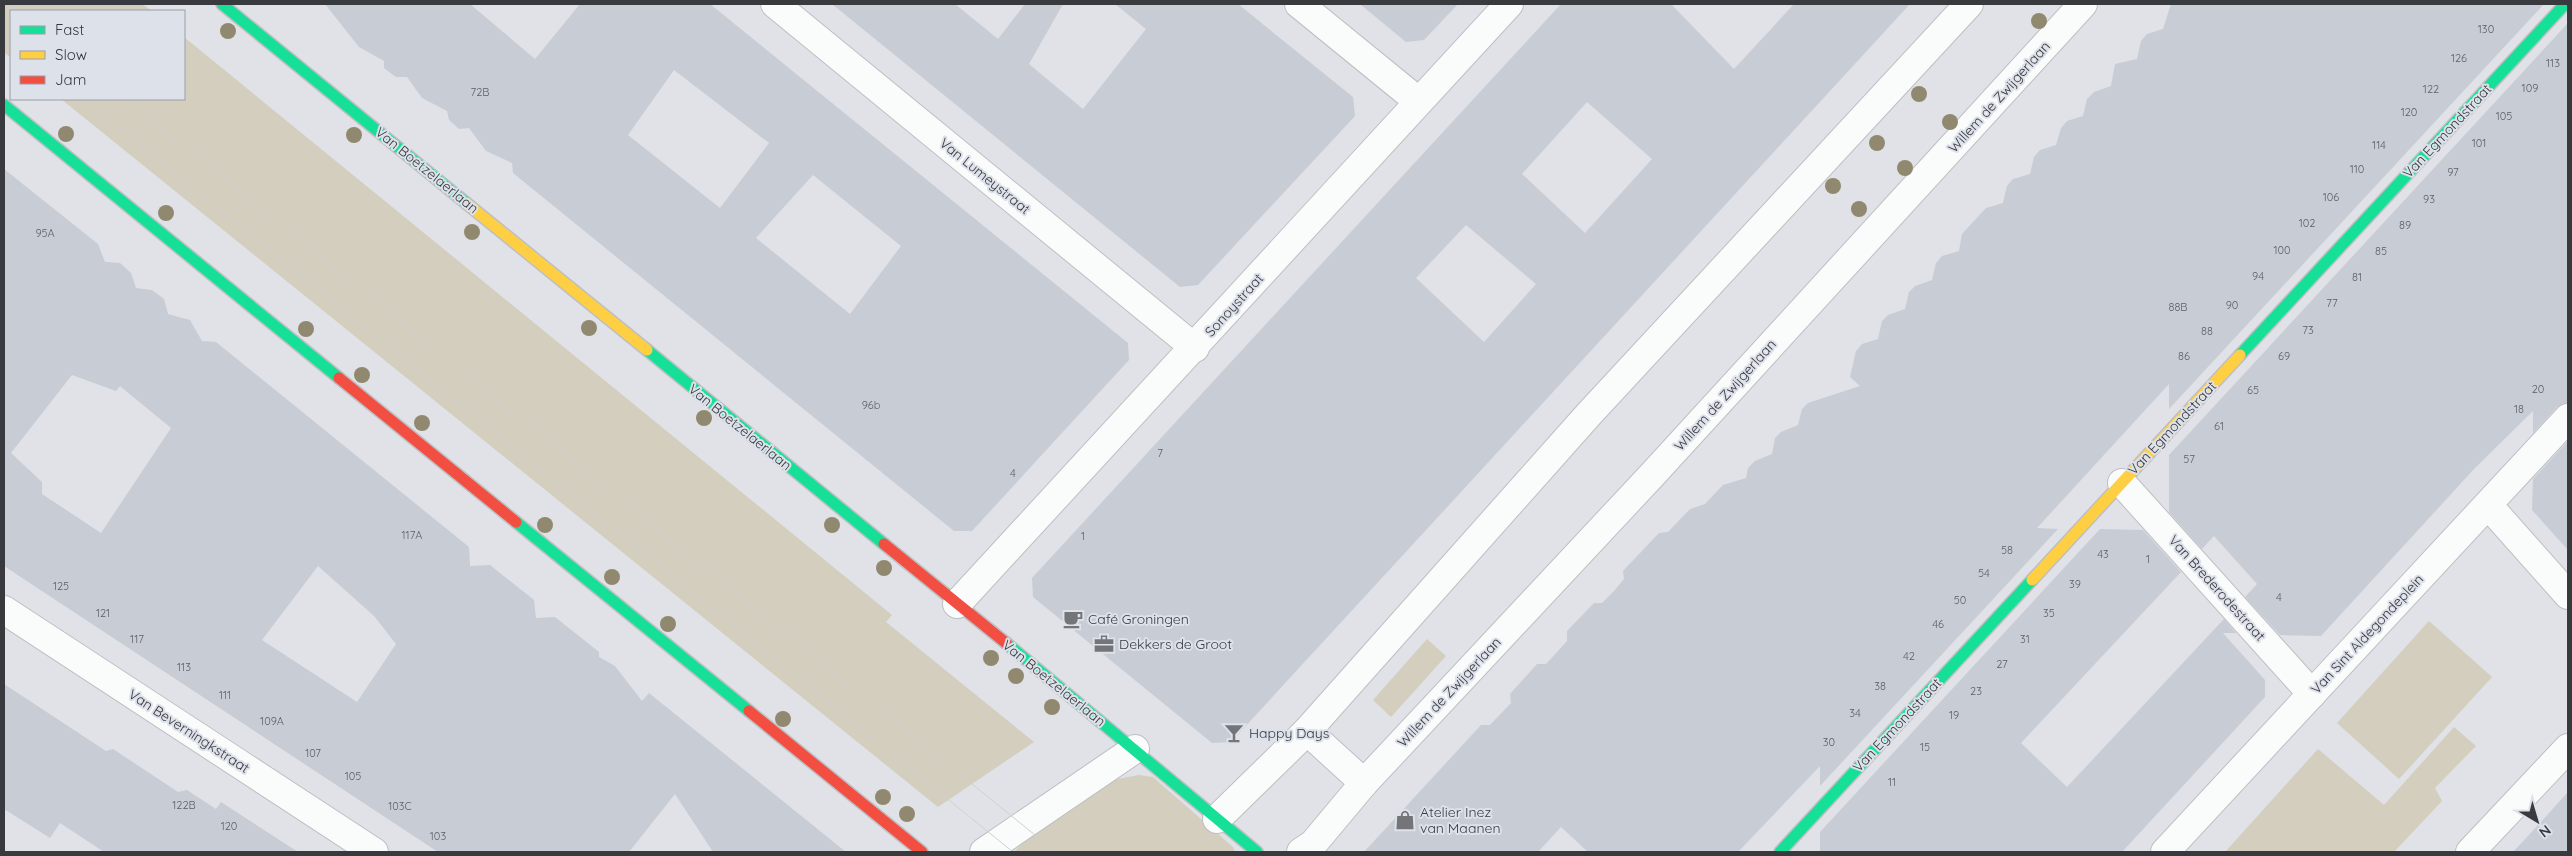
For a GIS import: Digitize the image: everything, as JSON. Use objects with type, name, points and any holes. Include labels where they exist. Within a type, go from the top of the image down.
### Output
[{"type":"street","name":"Van Boetzelaerlaan","points":[[222,4],[1135,749],[1257,852]]},
{"type":"street","name":"Van Lumeystraat","points":[[775,4],[1195,348]]},
{"type":"street","points":[[1299,4],[1418,101]]},
{"type":"street","name":"Sonoystraat","points":[[958,604],[1509,4]]},
{"type":"street","points":[[1217,820],[1307,731],[1589,414],[1969,4]]},
{"type":"street","name":"Willem de Zwijgerlaan","points":[[1301,852],[1313,844],[1364,783],[1660,467],[2083,4]]},
{"type":"street","name":"Van Egmondstraat","points":[[1780,852],[2565,4]]},
{"type":"street","points":[[4,105],[922,852]]},
{"type":"street","name":"Van Sint Aldegondeplein","points":[[2166,852],[2568,418]]},
{"type":"street","name":"Van Brederodestraat","points":[[2122,483],[2312,694]]},
{"type":"street","points":[[2488,504],[2568,595]]},
{"type":"street","name":"Van Beverningkstraat","points":[[4,610],[374,852]]},
{"type":"street","points":[[1307,731],[1364,783]]},
{"type":"street","points":[[2470,852],[2568,748]]},
{"type":"street","points":[[984,852],[1135,749]]},
{"type":"shaded area","points":[[4,4],[142,4],[151,10],[10,10],[10,57],[4,52]]},
{"type":"shaded area","points":[[185,38],[892,615],[886,622],[1034,742],[938,807],[62,100],[185,100]]},
{"type":"shaded area","points":[[2429,621],[2492,677],[2399,779],[2337,723]]},
{"type":"shaded area","points":[[1427,639],[1446,656],[1391,717],[1373,700]]},
{"type":"shaded area","points":[[2454,727],[2476,746],[2435,788],[2442,801],[2394,852],[2225,852],[2318,749],[2384,805]]},
{"type":"shaded area","points":[[1139,775],[1153,777],[1233,847],[1235,852],[1014,852],[1024,841],[1111,780]]},
{"type":"building","points":[[325,4],[470,4],[535,59],[580,4],[710,4],[1128,343],[1129,360],[972,531],[954,531],[513,173],[512,163],[486,151],[469,128],[459,129],[449,120],[447,111],[422,98],[407,77],[396,77],[384,68],[384,61],[359,47]],"holes":[[[674,70],[769,143],[720,208],[628,135]],[[813,175],[901,246],[850,314],[756,238]]]},
{"type":"building","points":[[832,4],[955,4],[998,39],[1025,4],[1063,4],[1029,64],[1083,109],[1146,29],[1115,4],[1238,4],[1353,97],[1355,116],[1198,285],[1180,287]]},
{"type":"building","points":[[1360,4],[1458,4],[1424,40],[1406,42]]},
{"type":"building","points":[[1561,4],[1671,4],[1734,69],[1794,4],[1910,4],[1231,742],[1212,743],[1033,597],[1032,578]],"holes":[[[1587,102],[1652,159],[1585,233],[1522,174]],[[1466,225],[1536,284],[1484,342],[1416,278]]]},
{"type":"building","points":[[2171,4],[2544,4],[2169,409],[2169,384],[2037,528],[2058,529],[1820,786],[1820,766],[1738,852],[1588,852],[1561,827],[1538,852],[1364,852],[1481,725],[1490,725],[1511,703],[1510,694],[1537,664],[1546,664],[1567,641],[1567,631],[1594,603],[1602,603],[1614,591],[1624,579],[1623,571],[1659,533],[1668,532],[1690,509],[1705,504],[1723,485],[1746,478],[1748,468],[1755,461],[1772,454],[1775,438],[1781,432],[1798,425],[1802,409],[1808,403],[1860,386],[1850,377],[1856,351],[1862,344],[1878,339],[1882,321],[1888,315],[1905,309],[1909,292],[1915,286],[1932,280],[1936,263],[1942,256],[1959,251],[1962,234],[1986,208],[2003,203],[2007,186],[2013,179],[2030,174],[2034,157],[2040,150],[2056,145],[2061,128],[2067,121],[2083,116],[2087,99],[2094,92],[2111,86],[2115,64],[2137,59],[2141,41],[2147,34],[2163,29]]},
{"type":"building","points":[[2568,23],[2568,403],[2557,407],[2533,433],[2533,411],[2474,469],[2321,636],[2280,635],[2245,597],[2257,584],[2214,536],[2202,549],[2169,512],[2169,455]]},
{"type":"building","points":[[4,169],[98,244],[105,262],[120,263],[131,273],[136,288],[152,290],[164,299],[168,314],[190,320],[202,341],[216,342],[469,547],[470,566],[490,565],[534,600],[536,618],[555,617],[599,652],[599,657],[615,666],[642,701],[649,693],[846,852],[713,852],[675,794],[629,852],[438,852],[4,566]],"holes":[[[72,375],[116,391],[120,386],[171,428],[101,533],[42,494],[42,482],[11,453]],[[318,566],[374,616],[396,644],[357,702],[262,640]]]},
{"type":"building","points":[[2568,441],[2568,550],[2532,510],[2533,479]]},
{"type":"building","points":[[2100,529],[2143,530],[2181,572],[2021,743],[2067,787],[2224,619],[2236,633],[2223,633],[2265,680],[2265,697],[2122,852],[1820,852],[1820,832]]},
{"type":"building","points":[[4,684],[106,751],[113,749],[178,792],[187,790],[216,809],[221,802],[298,852],[104,852],[60,823],[50,838],[4,809]]},
{"type":"building","points":[[2568,792],[2568,852],[2513,852],[2540,823]]},
{"type":"tram line","points":[[9,4],[17,10]]},
{"type":"tram line","points":[[4,34],[10,39]]},
{"type":"tram line","points":[[85,100],[1013,852]]},
{"type":"tram line","points":[[127,100],[1056,852]]},
{"type":"traffic: fast","points":[[222,4],[466,203]]},
{"type":"traffic: fast","points":[[2240,355],[2565,4]]},
{"type":"traffic: fast","points":[[4,105],[339,378]]},
{"type":"traffic: fast","points":[[647,350],[884,544]]},
{"type":"traffic: fast","points":[[516,522],[749,711]]},
{"type":"traffic: fast","points":[[1780,852],[2032,580]]},
{"type":"traffic: fast","points":[[1006,643],[1257,852]]},
{"type":"traffic: slow","points":[[466,203],[647,350]]},
{"type":"traffic: slow","points":[[2032,580],[2240,355]]},
{"type":"traffic: jam","points":[[339,378],[516,522]]},
{"type":"traffic: jam","points":[[884,544],[1006,643]]},
{"type":"traffic: jam","points":[[749,711],[922,852]]},
{"type":"place","name":"Café Groningen","points":[[1073,619]]},
{"type":"place","name":"Dekkers de Groot","points":[[1104,644]]},
{"type":"place","name":"Happy Days","points":[[1234,733]]},
{"type":"place","name":"Atelier Inez van Maanen","points":[[1405,820]]}]
